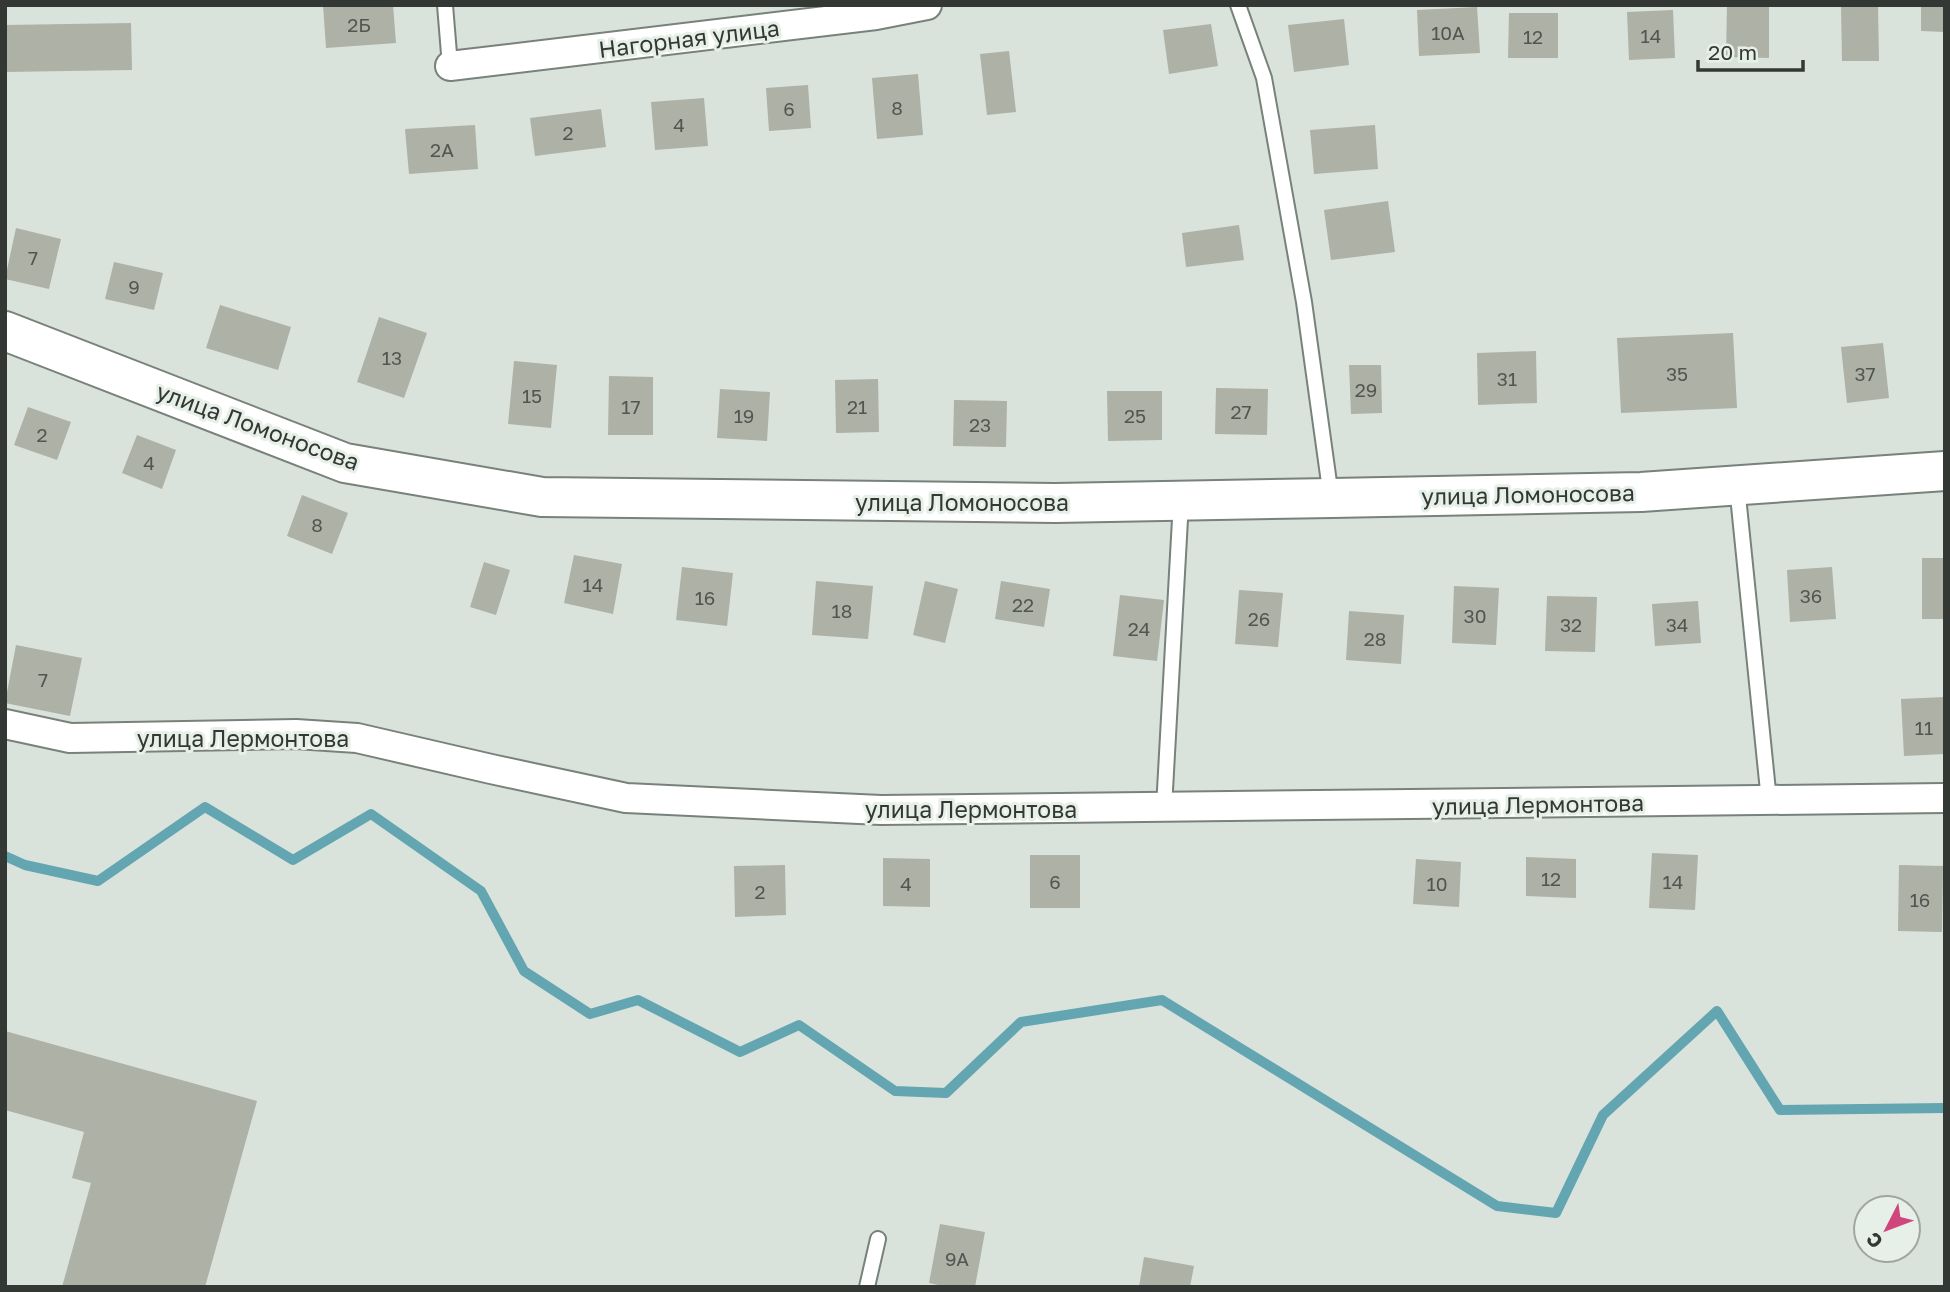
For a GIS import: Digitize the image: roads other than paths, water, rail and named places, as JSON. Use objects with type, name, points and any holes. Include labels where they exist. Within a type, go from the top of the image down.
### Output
[{"type":"main road","name":"улица Ломоносова","points":[[5,331],[345,463],[542,497],[1042,503],[1181,501],[1640,492],[1945,471]]},
{"type":"street","name":"Нагорная улица","points":[[450,66],[876,15],[927,5]]},
{"type":"street","name":"улица Лермонтова","points":[[5,724],[70,738],[296,734],[357,738],[626,798],[881,810],[1945,799]]},
{"type":"lane","points":[[445,5],[450,66]]},
{"type":"lane","points":[[1238,5],[1264,78],[1304,302],[1332,498]]},
{"type":"lane","points":[[1737,486],[1769,801]]},
{"type":"lane","points":[[1164,808],[1181,501]]},
{"type":"lane","points":[[867,1287],[878,1239]]},
{"type":"waterway","points":[[5,856],[25,865],[98,881],[205,807],[293,860],[371,814],[481,891],[524,971],[590,1014],[638,1000],[740,1052],[799,1025],[895,1091],[946,1093],[1021,1022],[1162,1000],[1497,1206],[1556,1213],[1603,1115],[1717,1011],[1780,1110],[1945,1108]]}]
